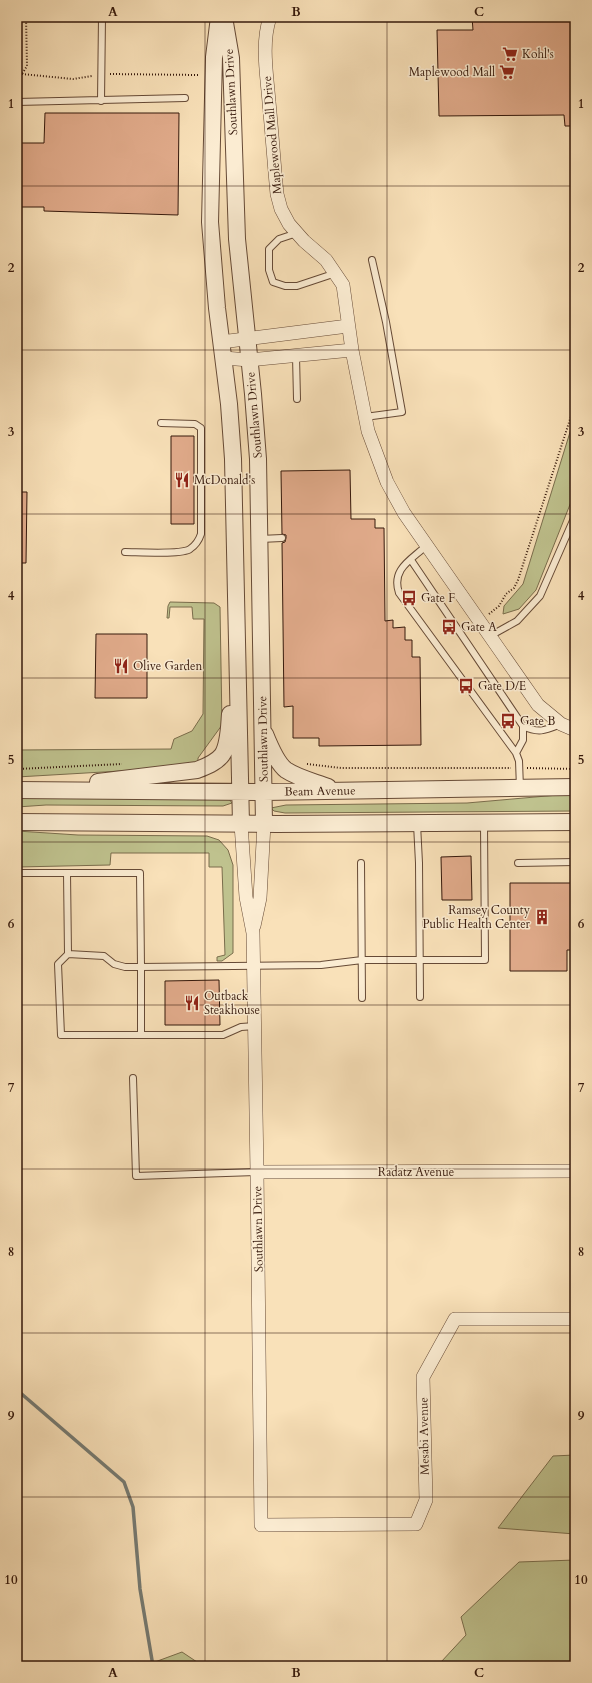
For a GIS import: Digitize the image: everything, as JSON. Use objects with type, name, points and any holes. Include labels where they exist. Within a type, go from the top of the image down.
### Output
[{"type":"street","name":"Southlawn Drive","points":[[219,17],[214,57],[210,222],[221,342],[229,404],[233,459],[241,824],[246,897],[253,933],[261,1525]]},
{"type":"street","name":"Southlawn Drive","points":[[224,17],[231,58],[237,239],[258,459],[258,539],[264,824],[260,898],[253,933]]},
{"type":"street","name":"Maplewood Mall Drive","points":[[270,17],[267,26],[266,54],[277,194],[281,209],[288,224],[326,260],[343,285],[348,326],[365,417],[376,455],[387,482],[404,513],[426,546],[538,705],[561,724],[575,730]]},
{"type":"street","points":[[221,342],[348,326]]},
{"type":"street","points":[[224,358],[249,360],[352,350]]},
{"type":"street","points":[[36,790],[197,770],[211,764],[222,755],[229,734],[231,691],[238,651]]},
{"type":"street","points":[[263,728],[269,745],[286,769],[305,779],[337,790]]},
{"type":"street","name":"Beam Avenue","points":[[17,790],[264,792],[575,787]]},
{"type":"street","points":[[17,822],[241,824],[575,822]]},
{"type":"street","name":"Radatz Avenue","points":[[257,1172],[575,1171]]},
{"type":"street","name":"Mesabi Avenue","points":[[261,1525],[416,1524],[426,1500],[423,1377],[455,1319],[575,1318]]},
{"type":"lane","points":[[102,17],[102,101]]},
{"type":"lane","points":[[17,102],[185,98]]},
{"type":"lane","points":[[297,233],[279,239],[269,249],[269,270],[273,282],[285,286],[297,286],[336,273]]},
{"type":"lane","points":[[365,417],[402,412],[383,307],[372,260]]},
{"type":"lane","points":[[296,356],[297,399]]},
{"type":"lane","points":[[124,552],[177,552],[189,550],[198,542],[201,534],[201,428],[195,424],[161,423]]},
{"type":"lane","points":[[489,636],[517,621],[540,596],[575,516]]},
{"type":"lane","points":[[258,539],[282,538]]},
{"type":"lane","points":[[426,546],[399,570],[397,583],[399,593],[516,753],[519,768],[520,788]]},
{"type":"lane","points":[[411,560],[523,726],[530,729],[543,731],[561,724]]},
{"type":"lane","points":[[516,753],[523,740],[523,726]]},
{"type":"lane","points":[[68,954],[104,956],[114,964],[125,967],[321,965],[362,960],[485,960],[484,822]]},
{"type":"lane","points":[[417,823],[421,960],[420,997]]},
{"type":"lane","points":[[518,863],[575,862]]},
{"type":"lane","points":[[361,863],[362,998]]},
{"type":"lane","points":[[17,873],[140,873],[141,1034]]},
{"type":"lane","points":[[67,873],[68,954],[58,964],[61,1035],[223,1035],[241,1027],[254,1026]]},
{"type":"lane","points":[[133,1078],[136,1176],[257,1172]]},
{"type":"path","points":[[17,76],[22,74],[27,66],[26,17]]},
{"type":"path","points":[[479,622],[499,606],[506,594],[514,588],[518,580],[575,404]]},
{"type":"path","points":[[17,769],[127,764]]},
{"type":"path","points":[[302,764],[341,768],[575,768]]},
{"type":"green space","points":[[575,416],[575,492],[536,590],[519,609],[503,614],[504,606],[523,584]]},
{"type":"green space","points":[[170,602],[214,603],[220,607],[222,725],[198,758],[198,764],[189,767],[17,777],[17,750],[171,749],[174,739],[192,731],[203,714],[204,619],[193,619],[192,607],[170,607],[169,618],[167,618],[168,606]]},
{"type":"green space","points":[[17,795],[229,799],[232,803],[223,806],[46,805],[17,807]]},
{"type":"green space","points":[[558,795],[575,795],[575,811],[285,813],[274,811],[271,808],[286,805],[467,803]]},
{"type":"green space","points":[[17,831],[78,835],[207,836],[219,840],[228,850],[233,865],[233,953],[222,961],[217,961],[217,957],[225,955],[222,867],[209,867],[209,853],[111,853],[110,865],[17,867]]},
{"type":"green space","points":[[575,1455],[575,1534],[498,1528],[553,1456]]},
{"type":"green space","points":[[575,1560],[575,1666],[346,1666],[441,1662],[466,1635],[461,1617],[519,1562]]},
{"type":"green space","points":[[182,1652],[203,1666],[144,1666]]},
{"type":"building","name":"Maplewood Mall","points":[[472,17],[575,17],[575,126],[565,126],[564,115],[439,116],[437,30],[473,30]]},
{"type":"building","points":[[45,113],[179,113],[178,215],[44,211],[44,207],[17,207],[17,143],[44,143]]},
{"type":"building","name":"McDonald's","points":[[171,436],[194,436],[194,524],[171,524]]},
{"type":"building","points":[[350,470],[351,519],[375,519],[375,528],[384,528],[385,621],[393,620],[393,628],[405,627],[405,640],[412,640],[412,657],[420,657],[421,745],[319,746],[319,738],[293,738],[293,706],[284,707],[282,543],[285,542],[286,535],[282,534],[281,471]]},
{"type":"building","points":[[17,492],[27,492],[26,563],[17,563]]},
{"type":"building","name":"Olive Garden","points":[[96,634],[147,634],[147,698],[95,698]]},
{"type":"building","points":[[471,856],[472,900],[442,900],[441,857]]},
{"type":"building","name":"Ramsey County Public Health Center","points":[[510,883],[575,883],[575,950],[567,950],[567,971],[510,971]]},
{"type":"building","name":"Outback Steakhouse","points":[[219,980],[220,1025],[165,1025],[165,981]]},
{"type":"waterway","points":[[17,1390],[124,1482],[133,1507],[140,1589],[153,1666]]},
{"type":"place","name":"Kohl's","points":[[510,54]]},
{"type":"place","name":"Maplewood Mall","points":[[507,72]]},
{"type":"place","name":"McDonald's","points":[[182,480]]},
{"type":"place","name":"Gate F","points":[[409,598]]},
{"type":"place","name":"Gate A","points":[[449,627]]},
{"type":"place","name":"Olive Garden","points":[[121,666]]},
{"type":"place","name":"Gate D/E","points":[[466,686]]},
{"type":"place","name":"Gate B","points":[[508,721]]},
{"type":"place","name":"Ramsey County Public Health Center","points":[[542,917]]},
{"type":"place","name":"Outback Steakhouse","points":[[192,1003]]}]
